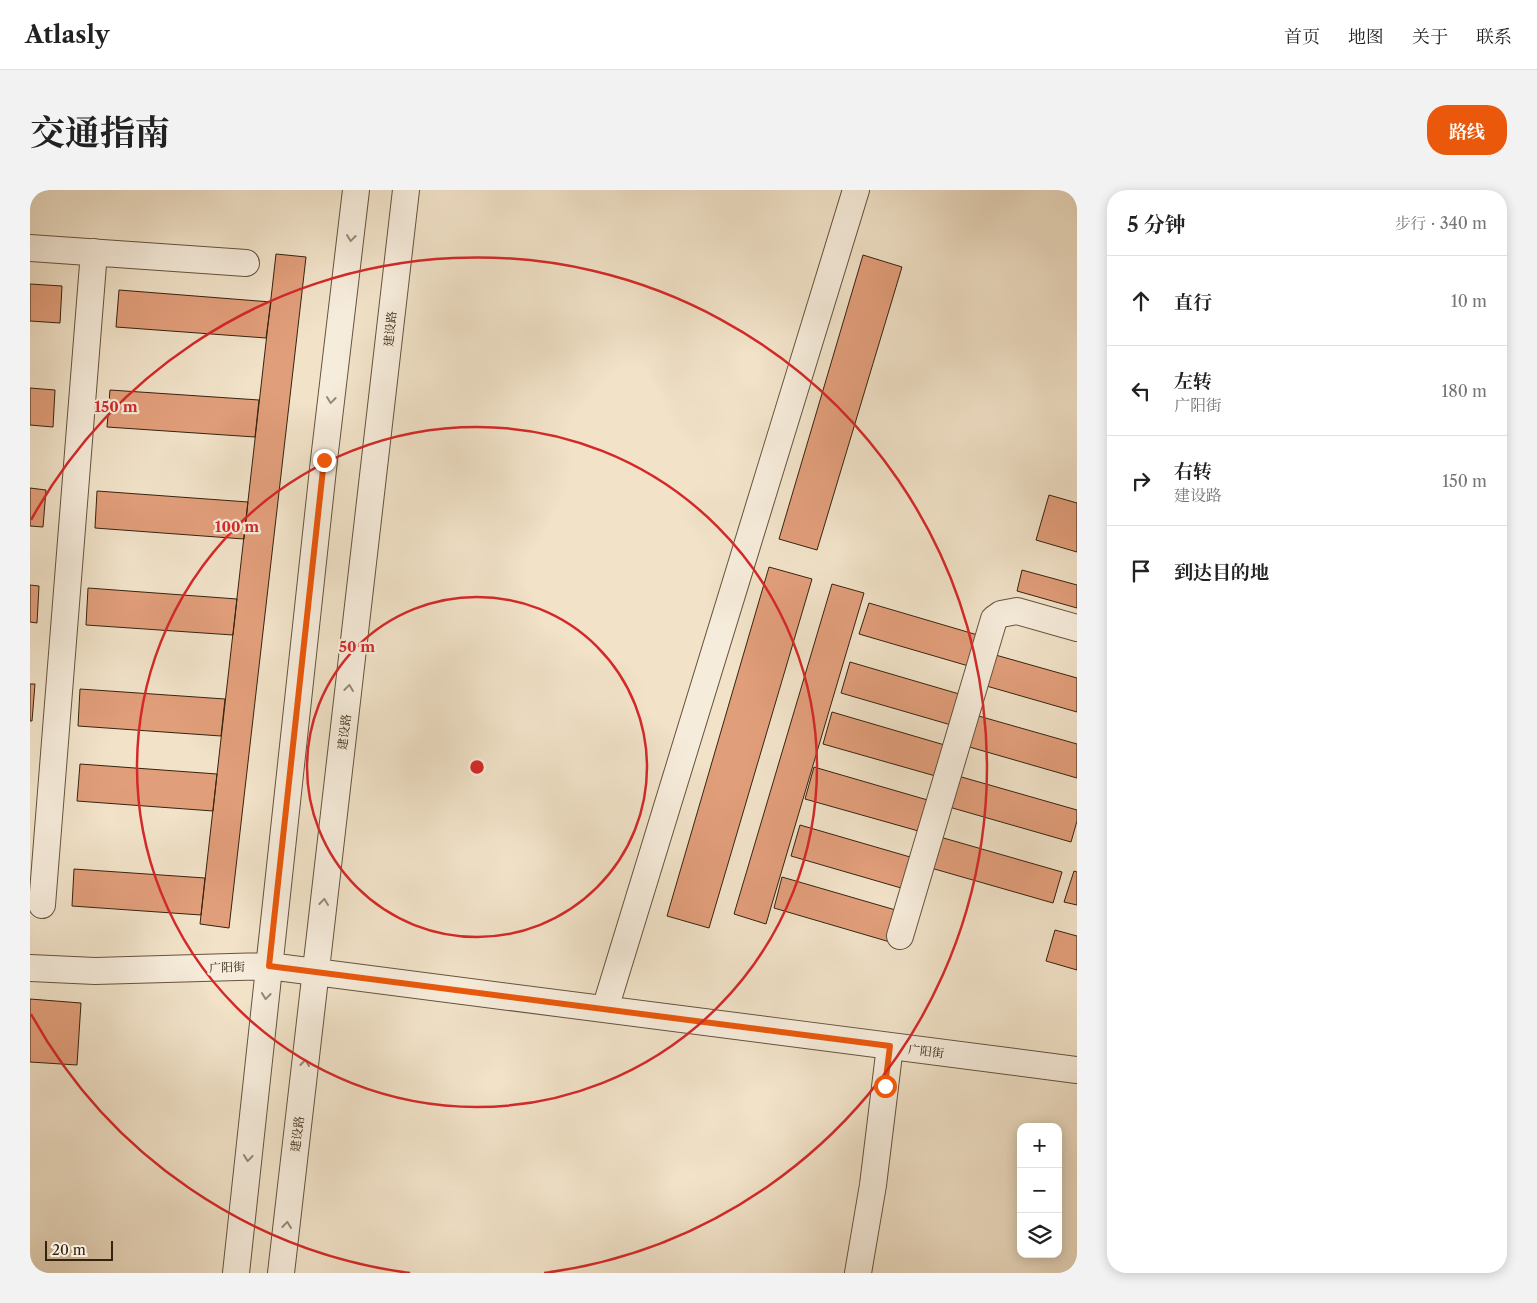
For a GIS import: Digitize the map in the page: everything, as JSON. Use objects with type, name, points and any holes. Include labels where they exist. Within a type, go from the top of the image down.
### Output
[{"type":"street","points":[[236,1273],[323,470],[356,190]]},
{"type":"street","name":"建设路","points":[[281,1273],[406,190]]},
{"type":"street","points":[[605,1009],[856,190]]},
{"type":"street","points":[[30,248],[246,263]]},
{"type":"street","points":[[42,905],[94,252]]},
{"type":"street","points":[[900,936],[994,619],[1001,614],[1017,610],[1077,628]]},
{"type":"street","name":"广阳街","points":[[30,968],[95,971],[269,966],[1077,1070]]},
{"type":"street","points":[[858,1273],[873,1185],[890,1046]]},
{"type":"building","points":[[276,254],[306,257],[229,928],[200,924]]},
{"type":"building","points":[[863,255],[902,267],[817,550],[779,539]]},
{"type":"building","points":[[30,284],[62,286],[60,323],[30,321]]},
{"type":"building","points":[[119,290],[271,302],[266,338],[116,327]]},
{"type":"building","points":[[30,388],[55,390],[53,427],[30,425]]},
{"type":"building","points":[[110,390],[259,400],[255,437],[107,427]]},
{"type":"building","points":[[30,488],[46,490],[43,527],[30,526]]},
{"type":"building","points":[[97,491],[248,502],[244,539],[95,528]]},
{"type":"building","points":[[1049,495],[1077,503],[1077,552],[1036,540]]},
{"type":"building","points":[[769,567],[812,579],[709,928],[667,916]]},
{"type":"building","points":[[1022,570],[1077,585],[1077,608],[1017,591]]},
{"type":"building","points":[[832,584],[864,593],[766,924],[734,914]]},
{"type":"building","points":[[30,585],[39,586],[37,623],[30,622]]},
{"type":"building","points":[[88,588],[237,599],[233,635],[86,625]]},
{"type":"building","points":[[869,603],[981,636],[972,667],[859,634]]},
{"type":"building","points":[[992,654],[1077,678],[1077,712],[983,685]]},
{"type":"building","points":[[850,662],[966,696],[958,727],[841,693]]},
{"type":"building","points":[[30,684],[35,684],[32,721],[30,721]]},
{"type":"building","points":[[80,689],[225,699],[221,736],[78,726]]},
{"type":"building","points":[[832,712],[948,746],[939,777],[823,744]]},
{"type":"building","points":[[975,715],[1077,744],[1077,778],[966,746]]},
{"type":"building","points":[[80,764],[217,774],[213,811],[77,801]]},
{"type":"building","points":[[814,767],[931,801],[922,832],[805,799]]},
{"type":"building","points":[[958,776],[1077,810],[1077,821],[1071,842],[949,807]]},
{"type":"building","points":[[800,825],[917,859],[908,890],[791,856]]},
{"type":"building","points":[[940,837],[1062,872],[1053,903],[931,868]]},
{"type":"building","points":[[74,869],[205,878],[201,915],[72,906]]},
{"type":"building","points":[[1074,871],[1077,872],[1077,905],[1064,902]]},
{"type":"building","points":[[782,877],[899,911],[890,942],[774,908]]},
{"type":"building","points":[[1055,930],[1077,936],[1077,970],[1046,961]]},
{"type":"building","points":[[30,999],[81,1003],[77,1065],[30,1062]]},
{"type":"route","points":[[324,460],[269,966],[890,1046],[885,1086]]}]
